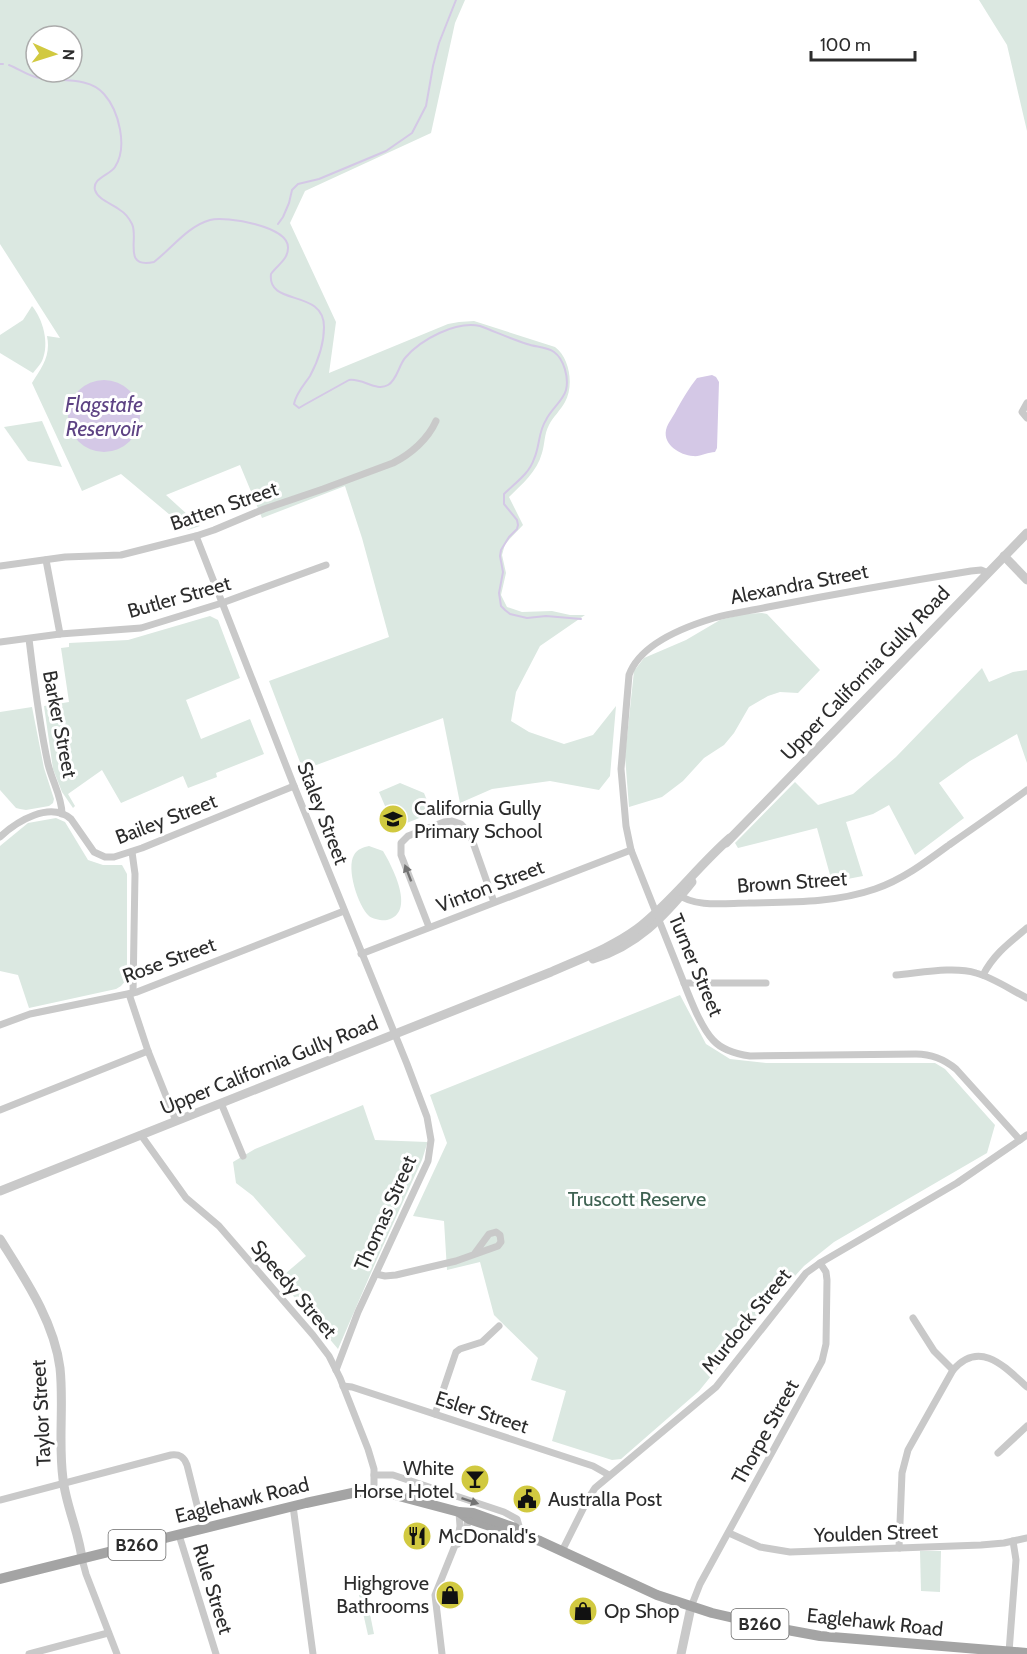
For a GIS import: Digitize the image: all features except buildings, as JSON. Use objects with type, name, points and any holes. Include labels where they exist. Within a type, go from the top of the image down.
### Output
[{"type":"main road","name":"Eaglehawk Road","points":[[0,1579],[344,1494],[374,1491],[405,1497],[465,1515],[505,1531],[522,1534],[649,1592],[692,1607],[814,1635],[1027,1653]]},
{"type":"street","points":[[1027,403],[1022,412],[1027,418]]},
{"type":"street","name":"Batten Street","points":[[0,566],[72,556],[121,555],[196,536],[402,459],[432,431],[436,421]]},
{"type":"street","name":"Upper California Gully Road","points":[[0,1191],[551,972],[615,951],[635,940],[730,838],[1027,533]]},
{"type":"street","name":"Staley Street","points":[[196,536],[394,1034]]},
{"type":"street","points":[[1004,556],[1027,580]]},
{"type":"street","points":[[46,560],[60,634]]},
{"type":"street","name":"Butler Street","points":[[0,642],[60,634],[141,628],[222,603],[326,565]]},
{"type":"street","name":"Alexandra Street","points":[[632,668],[642,654],[661,641],[700,623],[726,615],[837,593],[971,571],[981,570],[988,573]]},
{"type":"street","name":"Barker Street","points":[[29,639],[48,766],[61,804],[62,814]]},
{"type":"street","name":"Turner Street","points":[[632,668],[628,684],[621,761],[626,826],[632,850],[657,917],[684,983],[712,1039],[724,1048],[750,1056],[922,1054],[933,1056],[956,1069],[1024,1137]]},
{"type":"street","name":"Bailey Street","points":[[62,814],[71,819],[90,848],[100,855],[111,858],[132,852],[294,786]]},
{"type":"street","name":"Brown Street","points":[[678,894],[689,900],[708,903],[782,902],[823,899],[875,889],[912,871],[1027,790]]},
{"type":"street","points":[[0,837],[32,815],[62,814]]},
{"type":"street","points":[[429,927],[401,855],[401,843],[408,836],[448,821],[456,822],[465,828],[472,838],[494,902]]},
{"type":"street","name":"Vinton Street","points":[[361,954],[632,850]]},
{"type":"street","points":[[132,852],[135,874],[131,994],[148,1051],[176,1121]]},
{"type":"street","name":"Rose Street","points":[[0,1025],[30,1014],[131,994],[344,911]]},
{"type":"street","points":[[983,975],[996,954],[1027,928]]},
{"type":"street","points":[[896,975],[960,970],[983,975],[1027,998]]},
{"type":"street","points":[[684,983],[766,983]]},
{"type":"street","name":"Thomas Street","points":[[336,1370],[354,1321],[428,1161],[431,1146],[427,1117],[394,1034]]},
{"type":"street","points":[[0,1110],[148,1051]]},
{"type":"street","points":[[221,1103],[243,1155]]},
{"type":"street","name":"Speedy Street","points":[[141,1135],[186,1198],[212,1219],[228,1236],[318,1341],[328,1356],[369,1449],[374,1475],[374,1491]]},
{"type":"street","name":"Murdock Street","points":[[562,1551],[591,1493],[609,1475],[716,1387],[802,1276],[820,1263],[957,1183],[1024,1137]]},
{"type":"street","name":"Taylor Street","points":[[0,1239],[39,1305],[57,1353],[61,1380],[63,1484],[82,1559]]},
{"type":"street","points":[[376,1274],[385,1276],[403,1274],[456,1261],[475,1253]]},
{"type":"street","name":"Thorpe Street","points":[[692,1607],[697,1589],[822,1361],[826,1344],[827,1280],[826,1272],[820,1263]]},
{"type":"street","points":[[913,1317],[934,1351],[953,1370]]},
{"type":"street","points":[[435,1414],[456,1352],[482,1342],[499,1326]]},
{"type":"street","points":[[899,1548],[904,1461],[953,1370],[969,1358],[987,1357],[1000,1362],[1027,1387]]},
{"type":"street","name":"Esler Street","points":[[343,1386],[593,1466],[609,1475]]},
{"type":"street","points":[[998,1453],[1027,1426]]},
{"type":"street","points":[[0,1500],[178,1455],[184,1458],[187,1465],[203,1529]]},
{"type":"street","name":"Eaglehawk Road","points":[[374,1475],[393,1475],[504,1512],[517,1519],[522,1534]]},
{"type":"street","points":[[294,1506],[313,1654]]},
{"type":"street","points":[[453,1551],[466,1531],[465,1515]]},
{"type":"street","points":[[442,1654],[435,1595],[465,1515]]},
{"type":"street","name":"Youlden Street","points":[[729,1533],[753,1545],[783,1551],[981,1545],[1027,1538]]},
{"type":"street","name":"Rule Street","points":[[179,1535],[216,1654]]},
{"type":"street","points":[[1009,1652],[1016,1560],[1013,1541]]},
{"type":"street","points":[[82,1559],[117,1654]]},
{"type":"street","points":[[681,1654],[692,1607]]},
{"type":"street","points":[[28,1654],[108,1633]]},
{"type":"green space","points":[[0,0],[465,0],[455,23],[431,133],[305,191],[290,223],[336,322],[329,373],[448,324],[474,321],[555,347],[564,358],[570,380],[568,395],[547,428],[537,466],[509,497],[523,525],[505,544],[502,555],[506,573],[501,595],[507,607],[522,612],[552,611],[570,615],[585,615],[540,646],[516,692],[511,721],[529,732],[564,744],[593,735],[616,706],[610,776],[599,790],[550,781],[492,789],[460,803],[443,718],[303,770],[269,681],[389,637],[345,486],[262,518],[240,465],[166,495],[200,526],[188,530],[121,474],[82,491],[32,383],[47,355],[47,336],[60,338],[0,244]]},
{"type":"green space","points":[[979,0],[1027,0],[1027,131],[1007,45]]},
{"type":"green space","points":[[32,306],[42,325],[45,340],[42,361],[33,373],[0,353],[0,335],[23,320]]},
{"type":"green space","points":[[42,421],[62,467],[28,461],[4,427]]},
{"type":"green space","points":[[744,614],[767,614],[820,670],[798,693],[780,692],[749,707],[724,745],[704,758],[683,781],[662,797],[629,807],[625,756],[634,671],[644,658],[686,640],[720,620]]},
{"type":"green space","points":[[210,616],[218,620],[240,678],[186,700],[201,739],[250,719],[264,754],[216,773],[217,777],[188,788],[183,776],[121,803],[102,770],[68,794],[75,806],[73,808],[62,792],[53,769],[44,706],[69,702],[61,648],[69,647],[69,643],[128,640]]},
{"type":"green space","points":[[982,668],[989,682],[1013,672],[1027,670],[1027,763],[1017,734],[970,761],[939,783],[964,818],[915,855],[889,805],[873,814],[846,822],[863,876],[832,882],[817,828],[738,848],[735,843],[795,782],[818,805],[853,794],[896,757]]},
{"type":"green space","points":[[32,707],[44,768],[54,799],[49,806],[26,810],[16,808],[0,790],[0,712]]},
{"type":"green space","points":[[400,783],[424,793],[432,813],[389,830],[383,816],[388,813],[379,792]]},
{"type":"green space","points":[[56,818],[65,822],[88,860],[103,865],[122,865],[127,874],[127,979],[116,989],[29,1008],[18,975],[0,971],[0,846],[28,823]]},
{"type":"green space","points":[[369,846],[383,851],[400,888],[400,908],[396,916],[387,920],[378,920],[369,916],[354,887],[351,869],[354,855]]},
{"type":"green space","name":"Truscott Reserve","points":[[680,995],[706,1044],[730,1059],[766,1063],[935,1063],[945,1069],[995,1125],[987,1153],[834,1242],[804,1266],[767,1307],[699,1391],[621,1459],[612,1460],[552,1441],[566,1391],[531,1380],[538,1358],[494,1315],[480,1262],[447,1270],[444,1221],[413,1216],[447,1143],[430,1095]]},
{"type":"green space","points":[[363,1105],[375,1140],[427,1142],[427,1144],[338,1349],[279,1279],[306,1256],[253,1196],[236,1183],[233,1162],[255,1149]]},
{"type":"green space","points":[[920,1551],[941,1551],[940,1592],[921,1591]]},
{"type":"green space","points":[[366,1594],[374,1634],[368,1635],[359,1595]]},
{"type":"water","points":[[712,375],[719,382],[717,448],[715,452],[698,456],[683,454],[667,440],[667,427],[697,378]]},
{"type":"water","name":"Flagstafe Reservoir","points":[[104,380],[118,383],[130,390],[137,402],[140,416],[137,430],[130,442],[118,449],[104,452],[90,449],[78,442],[71,430],[68,416],[71,402],[78,390],[90,383]]},
{"type":"waterway","points":[[278,224],[289,203],[292,190],[298,184],[319,179],[386,151],[412,133],[426,106],[439,43],[456,0]]},
{"type":"waterway","points":[[9,65],[39,78],[90,84],[98,88],[109,101],[118,119],[121,150],[115,167],[96,182],[95,190],[99,196],[122,211],[130,220],[134,230],[135,257],[138,261],[154,262],[187,232],[210,220],[242,221],[255,224],[268,228],[286,240],[288,252],[271,274],[272,284],[278,291],[315,307],[322,315],[324,327],[322,346],[316,364],[295,400],[294,404],[299,408],[349,380],[379,387],[388,385],[394,380],[403,361],[420,344],[440,333],[460,326],[480,326],[521,342],[548,349],[558,355],[566,375],[566,390],[543,425],[532,464],[504,494],[504,504],[517,520],[518,525],[501,550],[503,572],[499,593],[501,606],[510,614],[527,618],[546,616],[581,619]]},
{"type":"place","name":"California Gully Primary School","points":[[393,819]]},
{"type":"place","name":"White Horse Hotel","points":[[475,1479]]},
{"type":"place","name":"AustralIa Post","points":[[527,1499]]},
{"type":"place","name":"McDonald's","points":[[417,1536]]},
{"type":"place","name":"Highgrove Bathrooms","points":[[450,1595]]},
{"type":"place","name":"Op Shop","points":[[583,1611]]}]
